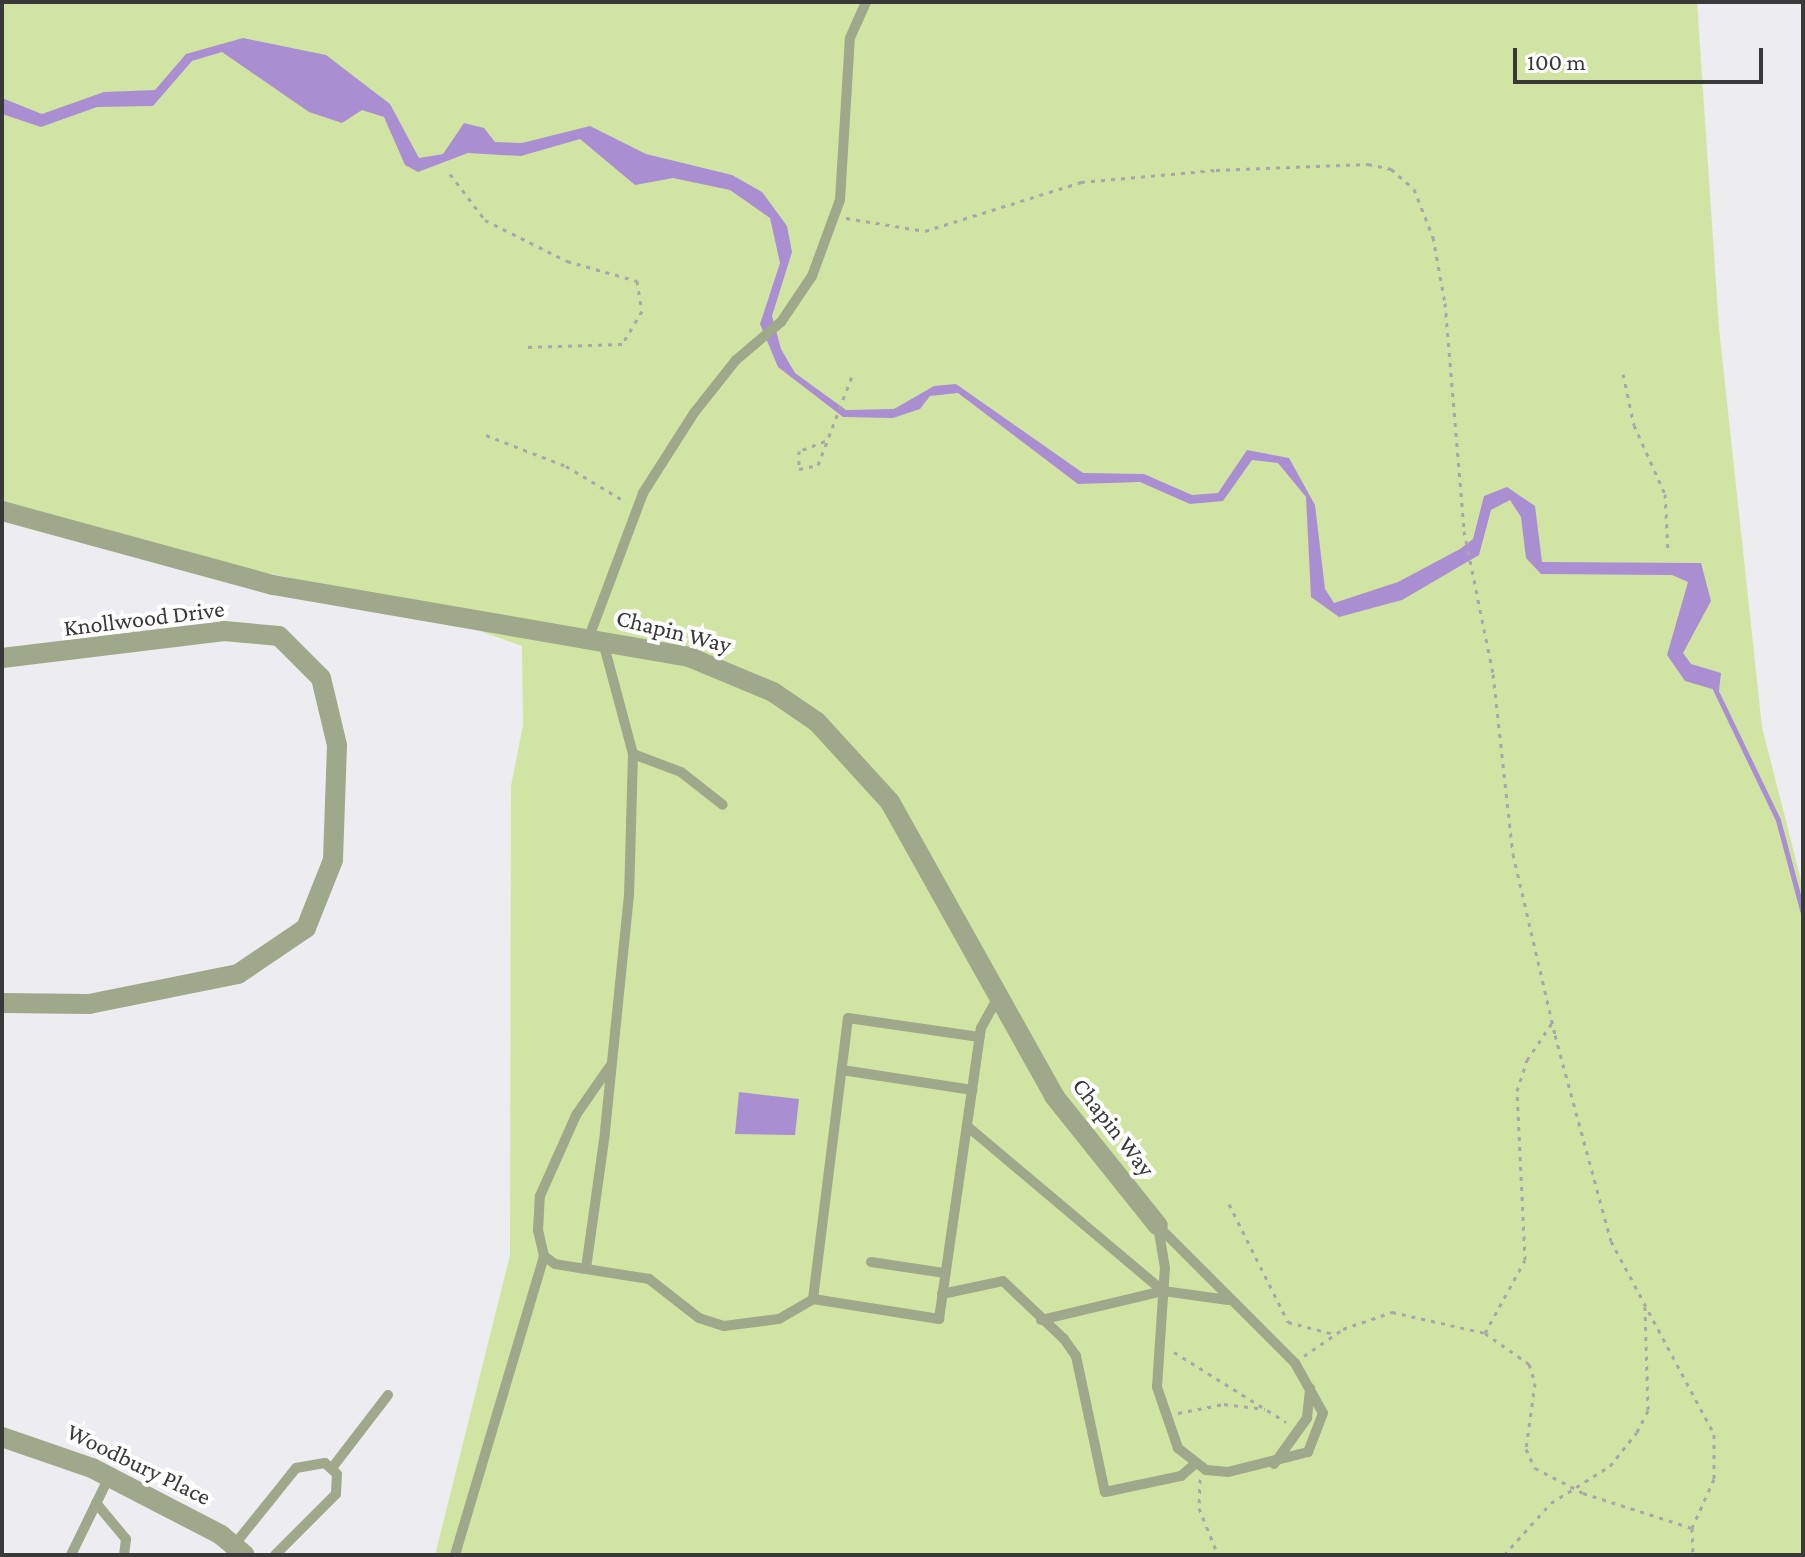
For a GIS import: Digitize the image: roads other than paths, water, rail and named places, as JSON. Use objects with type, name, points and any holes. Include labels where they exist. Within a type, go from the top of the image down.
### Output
[{"type":"street","name":"Chapin Way","points":[[2,511],[273,585],[596,638],[730,671],[817,722],[890,802],[1000,994],[1054,1096],[1158,1226]]},
{"type":"street","name":"Knollwood Drive","points":[[2,658],[224,631],[279,636],[321,678],[337,745],[333,860],[306,928],[238,974],[89,1004],[2,1003]]},
{"type":"street","name":"Woodbury Place","points":[[2,1437],[49,1448],[109,1477],[240,1550]]},
{"type":"lane","points":[[586,1269],[629,895],[633,754],[596,638],[636,508],[694,413],[756,340],[781,322],[812,276],[835,214],[850,38],[866,2]]},
{"type":"lane","points":[[633,754],[681,772],[723,805]]},
{"type":"lane","points":[[544,1256],[586,1269],[649,1279],[699,1318],[724,1326],[779,1319],[813,1299],[939,1319],[980,1037],[1000,994]]},
{"type":"lane","points":[[813,1299],[848,1018],[980,1037]]},
{"type":"lane","points":[[455,1555],[544,1256],[538,1231],[547,1173],[610,1066]]},
{"type":"lane","points":[[842,1070],[972,1090]]},
{"type":"lane","points":[[967,1126],[1163,1291]]},
{"type":"lane","points":[[1158,1226],[1295,1363],[1310,1387],[1323,1413],[1316,1442],[1292,1461],[1206,1470],[1195,1464],[1163,1417],[1157,1348],[1163,1291],[1158,1226]]},
{"type":"lane","points":[[871,1262],[945,1273]]},
{"type":"lane","points":[[942,1294],[1003,1281],[1076,1356],[1105,1492],[1181,1476],[1195,1464]]},
{"type":"lane","points":[[1041,1320],[1163,1291],[1212,1294],[1243,1309]]},
{"type":"lane","points":[[1272,1465],[1301,1432],[1310,1387]]},
{"type":"lane","points":[[275,1555],[336,1494],[332,1468],[388,1395]]},
{"type":"lane","points":[[240,1550],[296,1468],[314,1461],[332,1468]]},
{"type":"lane","points":[[71,1555],[109,1477]]},
{"type":"lane","points":[[96,1503],[126,1539],[124,1555]]},
{"type":"waterway","points":[[1715,689],[1778,820],[1803,913]]}]
